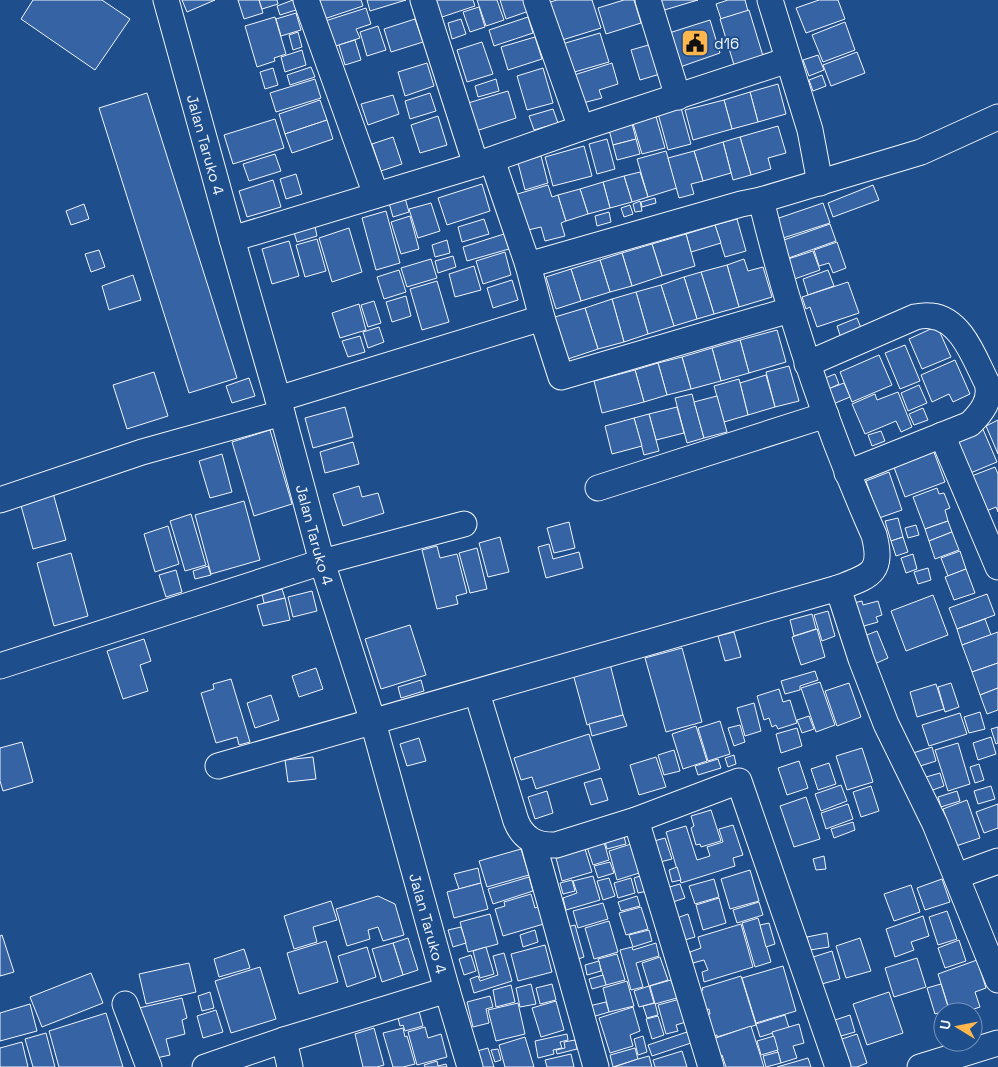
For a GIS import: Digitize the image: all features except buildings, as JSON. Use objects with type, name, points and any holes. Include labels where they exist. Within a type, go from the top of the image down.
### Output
[{"type":"street","name":"Jalan Taruko 4","points":[[166,0],[322,562],[373,722],[446,990],[470,1067]]},
{"type":"street","points":[[306,0],[376,195]]},
{"type":"street","points":[[423,0],[484,162],[528,265],[542,318],[562,377],[790,310]]},
{"type":"street","points":[[536,0],[581,128]]},
{"type":"street","points":[[648,0],[678,97]]},
{"type":"street","points":[[770,0],[810,130],[820,183]]},
{"type":"street","points":[[232,238],[484,162],[788,60]]},
{"type":"street","points":[[528,265],[741,204],[761,200],[921,152],[998,117]]},
{"type":"street","points":[[218,766],[838,588],[867,577],[876,562],[874,535],[846,473],[807,364],[790,310],[761,200]]},
{"type":"street","points":[[807,364],[915,316],[931,316],[941,318],[958,330],[976,361],[989,390],[985,406],[970,424],[846,473]]},
{"type":"street","points":[[0,500],[542,318]]},
{"type":"street","points":[[598,488],[826,415]]},
{"type":"street","points":[[942,435],[995,551]]},
{"type":"street","points":[[0,666],[322,562],[464,524]]},
{"type":"street","points":[[838,588],[861,659],[886,724],[935,824],[998,980]]},
{"type":"street","points":[[477,693],[519,830],[533,842],[546,846],[556,845],[636,820],[739,780],[838,1067]]},
{"type":"street","points":[[636,820],[711,1067]]},
{"type":"street","points":[[533,842],[596,1067]]},
{"type":"street","points":[[957,876],[998,861]]},
{"type":"street","points":[[205,1067],[284,1040],[446,990]]},
{"type":"street","points":[[126,1004],[149,1067]]},
{"type":"street","points":[[284,1040],[290,1067]]},
{"type":"street","points":[[920,1067],[998,1043]]},
{"type":"place","name":"d16","points":[[695,43]]}]
